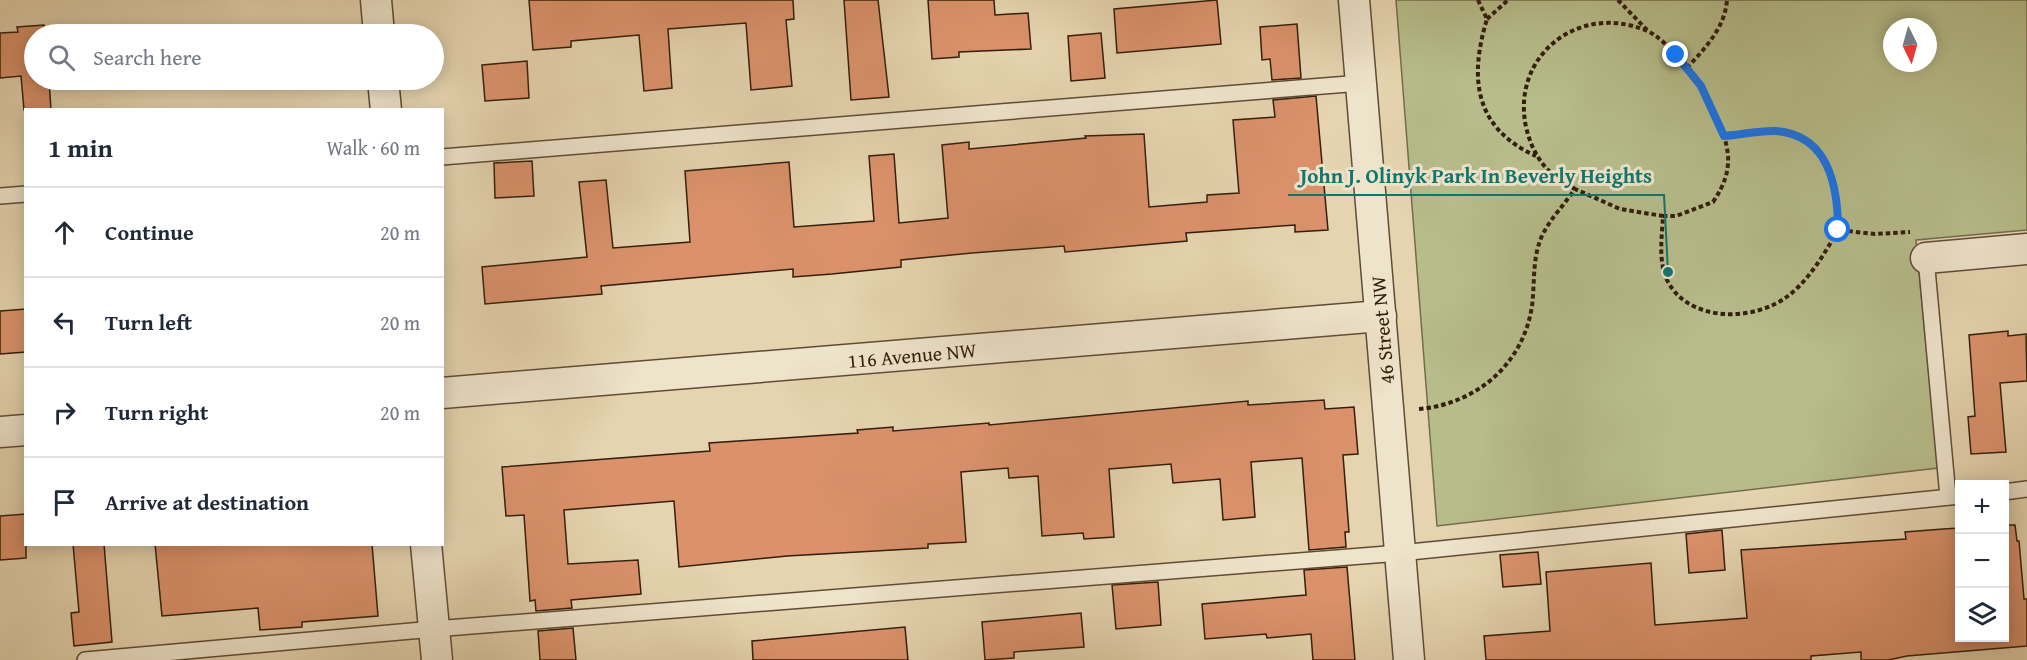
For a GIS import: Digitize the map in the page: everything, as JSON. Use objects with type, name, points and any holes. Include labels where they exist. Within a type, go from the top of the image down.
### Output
[{"type":"street","points":[[376,0],[378,24]]},
{"type":"street","name":"46 Street NW","points":[[1354,0],[1409,660]]},
{"type":"street","points":[[384,90],[386,108]]},
{"type":"street","points":[[1926,258],[2027,249]]},
{"type":"street","name":"116 Avenue NW","points":[[444,393],[1381,316]]},
{"type":"street","points":[[0,432],[24,429]]},
{"type":"street","points":[[426,546],[437,660]]},
{"type":"lane","points":[[444,157],[1361,83]]},
{"type":"lane","points":[[0,196],[24,194]]},
{"type":"lane","points":[[85,660],[434,629],[1400,553],[1954,497],[1926,258]]},
{"type":"lane","points":[[2009,491],[2027,489]]},
{"type":"path","points":[[1478,0],[1487,19]]},
{"type":"path","points":[[1508,0],[1487,19],[1480,41],[1477,74],[1479,98],[1489,118],[1502,134],[1519,148],[1538,157]]},
{"type":"path","points":[[1618,0],[1687,68],[1701,86],[1724,136],[1728,151],[1728,174],[1713,202],[1676,216],[1620,209],[1575,189],[1550,172],[1538,157],[1528,138],[1522,99],[1534,64],[1541,53],[1564,35],[1598,23],[1618,23],[1647,30]]},
{"type":"path","points":[[1687,68],[1709,44],[1722,22],[1727,0]]},
{"type":"path","points":[[1663,216],[1662,251],[1666,278],[1677,296],[1696,308],[1717,314],[1740,313],[1768,307],[1788,296],[1826,252],[1838,230],[1834,179],[1817,148],[1790,133],[1774,131],[1724,136]]},
{"type":"path","points":[[1389,411],[1451,404],[1471,396],[1500,373],[1522,342],[1528,328],[1533,271],[1541,237],[1575,189]]},
{"type":"path","points":[[1838,230],[1875,234],[1909,231],[1926,258]]},
{"type":"green space","points":[[1396,0],[2027,0],[2027,230],[1916,240],[1938,468],[1437,526]]},
{"type":"building","points":[[529,0],[793,0],[794,19],[786,20],[792,86],[751,90],[746,23],[668,29],[672,88],[644,91],[639,35],[571,41],[571,47],[533,50]]},
{"type":"building","points":[[844,0],[878,0],[889,97],[851,100]]},
{"type":"building","points":[[928,0],[994,0],[995,15],[1028,13],[1031,49],[959,52],[959,57],[932,59]]},
{"type":"building","points":[[1217,0],[1221,44],[1117,53],[1114,9]]},
{"type":"building","points":[[1297,24],[1301,78],[1272,80],[1270,59],[1262,60],[1260,27]]},
{"type":"building","points":[[24,26],[24,90],[50,90],[51,108],[24,108],[24,110],[21,76],[0,78],[0,33],[18,32],[17,27]]},
{"type":"building","points":[[1101,33],[1105,78],[1071,81],[1068,36]]},
{"type":"building","points":[[527,61],[529,98],[485,101],[482,65]]},
{"type":"building","points":[[1316,96],[1328,230],[1295,232],[1295,225],[1186,233],[1187,241],[1065,252],[1064,246],[972,253],[901,260],[901,267],[793,277],[793,269],[601,286],[602,294],[485,304],[482,267],[587,257],[579,182],[606,180],[613,248],[690,242],[685,171],[789,162],[794,227],[874,221],[869,156],[894,154],[899,223],[948,218],[942,145],[969,142],[969,149],[1086,138],[1085,136],[1144,134],[1149,207],[1207,202],[1207,195],[1239,193],[1233,120],[1275,117],[1273,100]]},
{"type":"building","points":[[532,161],[534,196],[495,198],[494,163]]},
{"type":"building","points":[[24,309],[24,352],[0,354],[0,311]]},
{"type":"building","points":[[2008,331],[2008,336],[2026,334],[2027,381],[2000,383],[2006,452],[1971,454],[1968,417],[1975,416],[1969,335]]},
{"type":"building","points":[[1324,400],[1325,409],[1354,407],[1358,454],[1343,455],[1349,532],[1345,532],[1346,547],[1309,550],[1302,458],[1251,462],[1255,517],[1223,520],[1220,479],[1173,483],[1171,464],[1109,469],[1114,537],[1084,539],[1083,533],[1042,536],[1038,476],[1009,478],[1008,468],[961,472],[966,542],[928,544],[928,548],[787,556],[679,567],[674,501],[564,510],[568,564],[638,560],[641,594],[571,600],[572,608],[536,611],[535,600],[530,601],[524,515],[506,516],[502,467],[710,451],[709,443],[858,433],[857,430],[893,427],[893,431],[989,423],[989,425],[1248,401],[1248,405]]},
{"type":"building","points":[[24,514],[26,558],[0,560],[0,516]]},
{"type":"building","points":[[2009,525],[2015,525],[2017,541],[2019,541],[2024,599],[2027,599],[2027,646],[1907,656],[1888,660],[1861,660],[1861,652],[1811,656],[1811,660],[1486,660],[1484,636],[1550,631],[1546,572],[1651,563],[1655,625],[1747,618],[1741,550],[1906,539],[1905,532],[1955,528],[1955,642],[2009,642]]},
{"type":"building","points":[[1722,530],[1725,570],[1689,573],[1686,534]]},
{"type":"building","points":[[73,546],[104,546],[112,642],[74,646],[71,613],[79,612]]},
{"type":"building","points":[[155,546],[372,546],[378,616],[302,622],[302,627],[260,630],[258,608],[162,616]]},
{"type":"building","points":[[1538,552],[1541,584],[1503,587],[1500,555]]},
{"type":"building","points":[[1347,567],[1355,660],[1313,660],[1311,634],[1267,638],[1266,634],[1205,639],[1202,604],[1306,595],[1304,570]]},
{"type":"building","points":[[1158,582],[1161,625],[1116,629],[1112,585]]},
{"type":"building","points":[[1081,613],[1084,647],[1014,652],[1014,658],[985,660],[982,622]]},
{"type":"building","points":[[905,627],[908,660],[753,660],[752,641]]},
{"type":"building","points":[[573,628],[576,660],[540,660],[538,631]]},
{"type":"place","name":"John J. Olinyk Park In Beverly Heights","points":[[1668,272]]},
{"type":"route","points":[[1676,55],[1701,86],[1724,136],[1774,131],[1790,133],[1817,148],[1828,164],[1834,179],[1838,230]]}]
